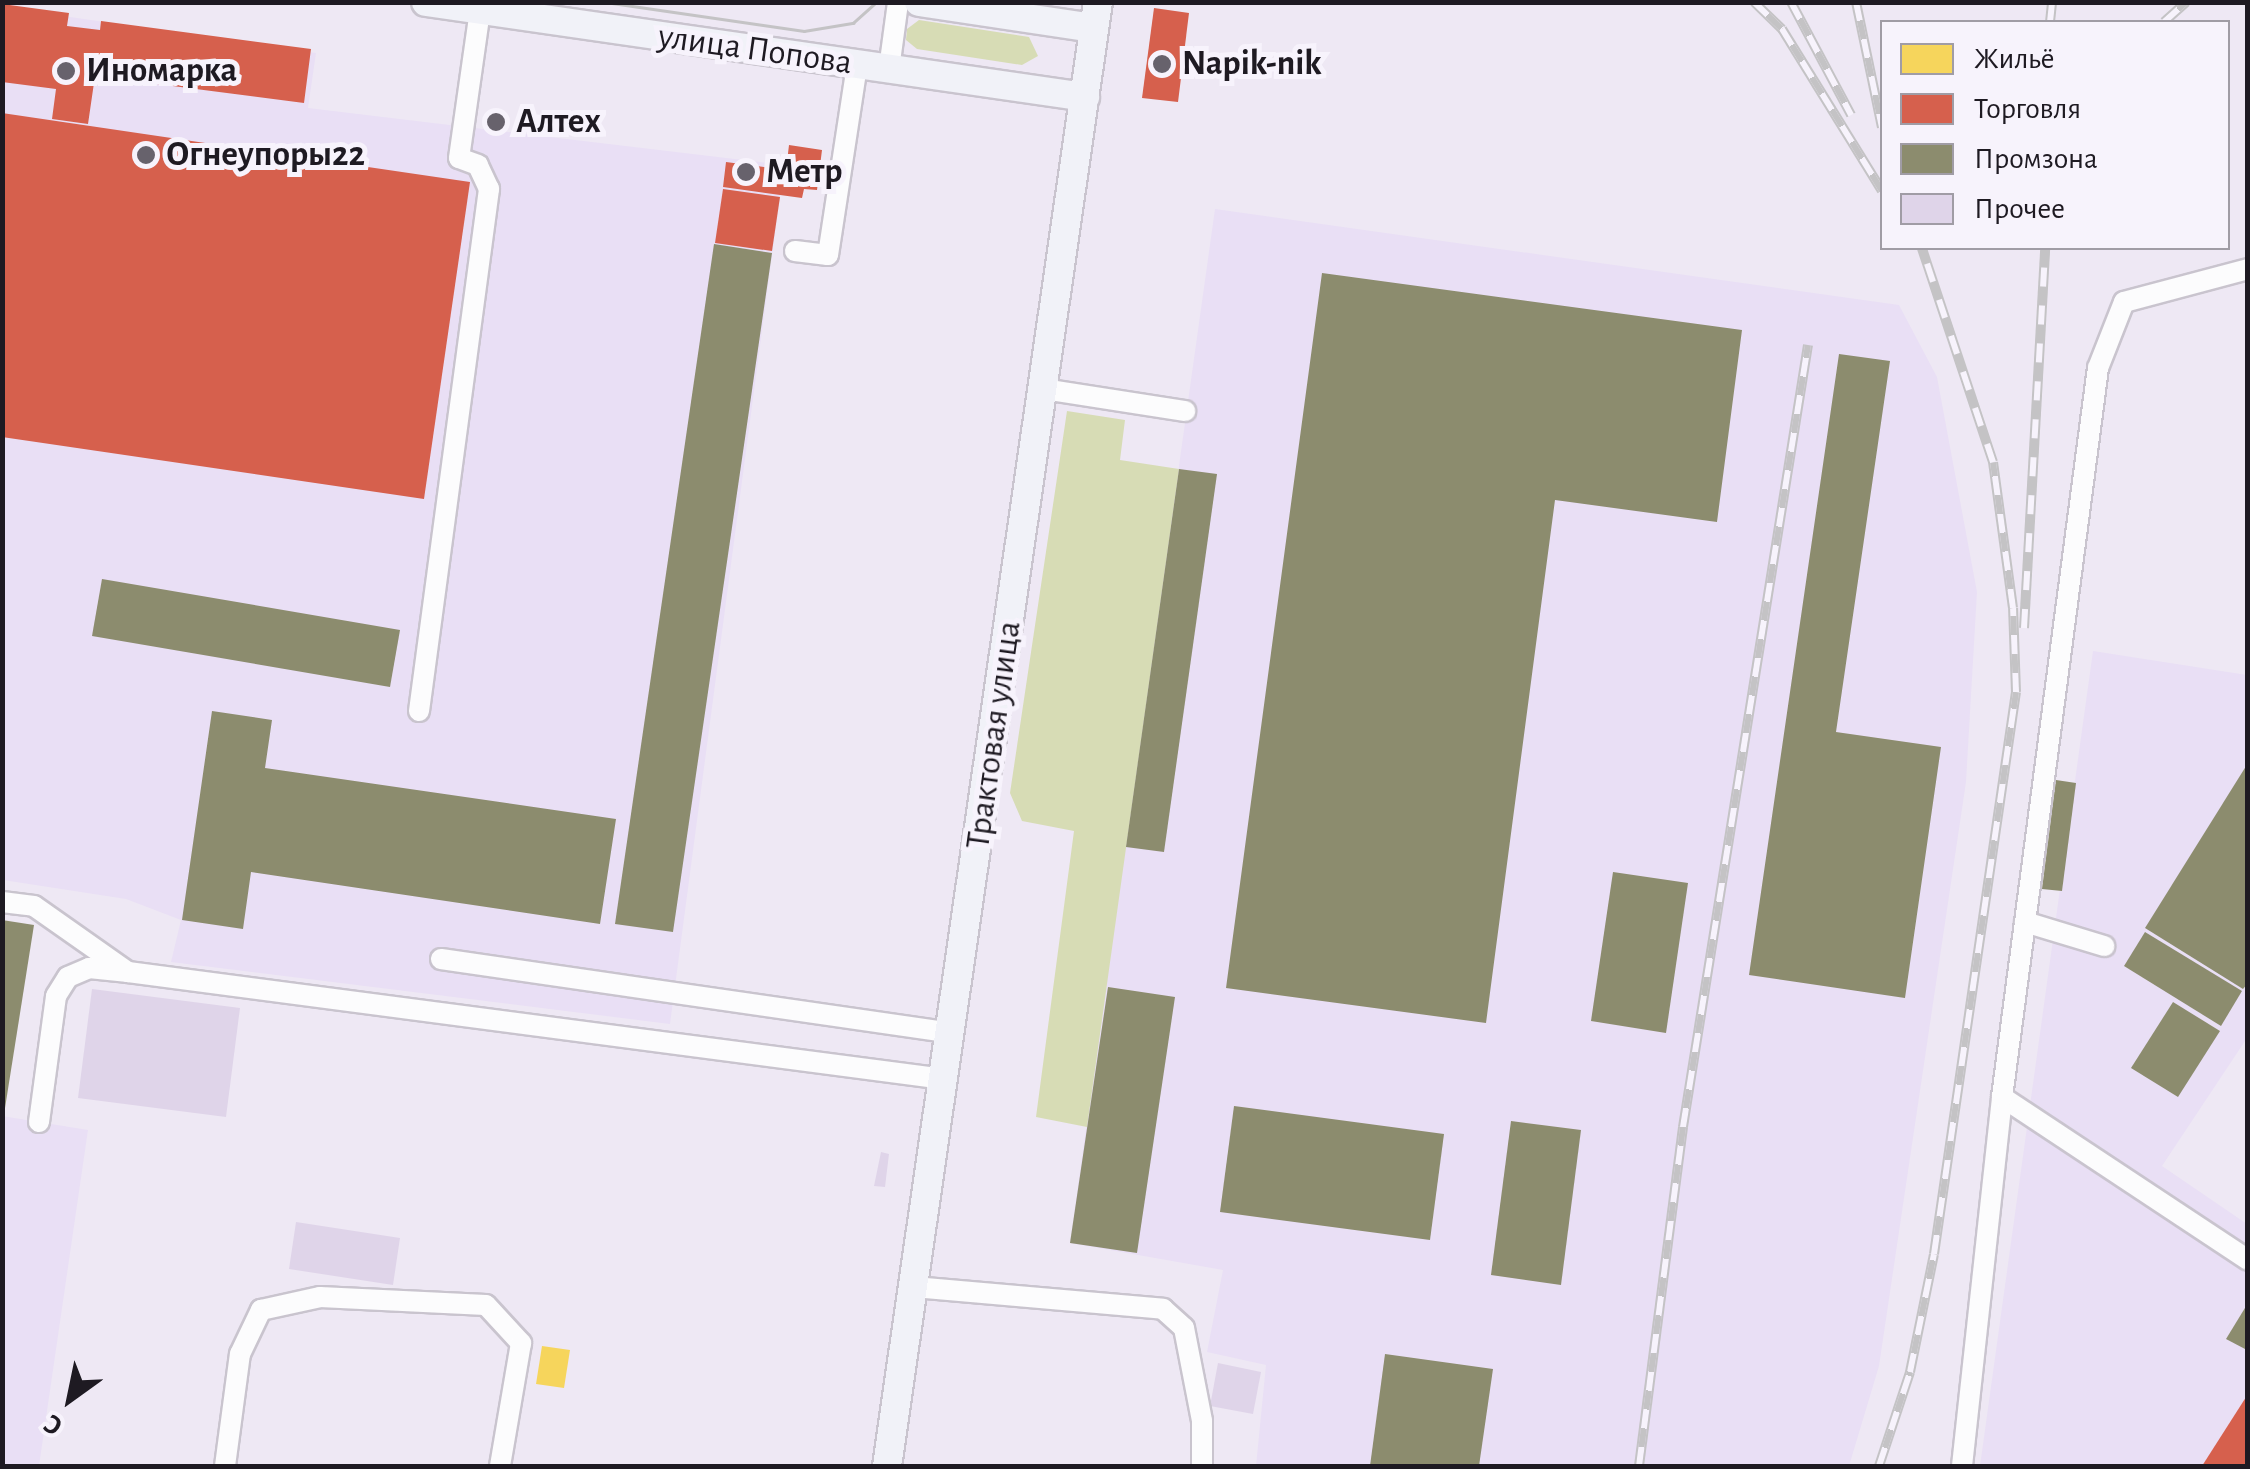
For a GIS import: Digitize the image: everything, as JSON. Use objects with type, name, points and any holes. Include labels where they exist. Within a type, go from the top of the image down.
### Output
[{"type":"main road","name":"улица Попова","points":[[426,2],[1085,97]]},
{"type":"main road","points":[[920,2],[1096,15]]},
{"type":"main road","name":"Трактовая улица","points":[[887,1466],[1096,15]]},
{"type":"street","points":[[889,69],[898,2]]},
{"type":"street","points":[[419,712],[490,189],[478,165],[459,158],[480,10]]},
{"type":"street","points":[[795,251],[828,255],[858,64]]},
{"type":"street","points":[[1962,1466],[2002,1097],[2098,368],[2111,324],[2124,302],[2248,269]]},
{"type":"street","points":[[1043,389],[1186,411]]},
{"type":"street","points":[[2,902],[34,906],[128,972]]},
{"type":"street","points":[[2025,922],[2104,946]]},
{"type":"street","points":[[441,959],[952,1033]]},
{"type":"street","points":[[39,1122],[56,996],[68,977],[89,968],[944,1078]]},
{"type":"street","points":[[2002,1097],[2248,1260]]},
{"type":"street","points":[[914,1287],[1163,1309],[1184,1328],[1202,1420],[1202,1466]]},
{"type":"street","points":[[225,1466],[240,1354],[261,1310],[320,1297],[486,1305],[521,1343],[500,1466]]},
{"type":"shaded area","points":[[2,7],[316,53],[308,108],[784,165],[670,1024],[171,962],[181,920],[126,899],[3,880]]},
{"type":"shaded area","points":[[1215,209],[1899,305],[1937,377],[1977,592],[1966,782],[1879,1366],[1849,1466],[1256,1466],[1266,1365],[1207,1352],[1223,1270],[1070,1243]]},
{"type":"shaded area","points":[[2093,651],[2247,675],[2247,1038],[2162,1166],[2247,1224],[2247,1466],[1980,1466]]},
{"type":"shaded area","points":[[2,1116],[88,1130],[39,1466],[3,1466]]},
{"type":"green space","points":[[919,20],[1029,37],[1038,56],[1022,65],[917,49],[906,40],[907,29]]},
{"type":"green space","points":[[1067,411],[1125,420],[1120,460],[1179,469],[1087,1127],[1036,1117],[1074,831],[1022,821],[1010,793]]},
{"type":"building: Жильё","points":[[542,1346],[570,1350],[564,1388],[536,1384]]},
{"type":"building: Торговля","points":[[2,4],[69,13],[67,26],[100,30],[101,21],[311,49],[304,103],[95,76],[88,124],[52,119],[56,89],[2,82]]},
{"type":"building: Торговля","points":[[1154,8],[1189,13],[1178,102],[1142,98]]},
{"type":"building: Торговля","points":[[2,113],[470,182],[424,499],[2,437]]},
{"type":"building: Торговля","points":[[789,145],[822,150],[817,190],[804,189],[802,198],[723,187],[726,162],[786,170]]},
{"type":"building: Торговля","points":[[723,189],[780,197],[772,251],[715,243]]},
{"type":"building: Торговля","points":[[2248,1394],[2248,1466],[2202,1466]]},
{"type":"building: Промзона","points":[[714,244],[772,253],[673,932],[615,924]]},
{"type":"building: Промзона","points":[[1322,273],[1742,330],[1717,522],[1555,500],[1486,1023],[1226,988]]},
{"type":"building: Промзона","points":[[1839,354],[1890,361],[1836,732],[1941,747],[1905,998],[1749,975]]},
{"type":"building: Промзона","points":[[1179,469],[1217,474],[1164,852],[1126,847]]},
{"type":"building: Промзона","points":[[102,579],[400,630],[390,687],[92,636]]},
{"type":"building: Промзона","points":[[212,711],[272,720],[265,768],[616,819],[600,924],[251,872],[243,929],[182,920]]},
{"type":"building: Промзона","points":[[2248,763],[2248,983],[2243,989],[2145,928]]},
{"type":"building: Промзона","points":[[2056,780],[2076,783],[2062,891],[2042,889]]},
{"type":"building: Промзона","points":[[1613,872],[1688,883],[1666,1033],[1591,1021]]},
{"type":"building: Промзона","points":[[2,920],[34,925],[5,1108],[2,1107]]},
{"type":"building: Промзона","points":[[2145,932],[2242,991],[2221,1026],[2124,966]]},
{"type":"building: Промзона","points":[[1108,987],[1175,997],[1137,1253],[1070,1243]]},
{"type":"building: Промзона","points":[[2173,1002],[2220,1031],[2178,1097],[2131,1068]]},
{"type":"building: Промзона","points":[[1234,1106],[1444,1134],[1430,1240],[1220,1212]]},
{"type":"building: Промзона","points":[[1511,1121],[1581,1130],[1561,1285],[1491,1275]]},
{"type":"building: Промзона","points":[[2248,1303],[2248,1345],[2245,1349],[2226,1339]]},
{"type":"building: Промзона","points":[[1385,1354],[1493,1369],[1479,1466],[1370,1466]]},
{"type":"building: Прочее","points":[[92,989],[240,1008],[226,1117],[78,1098]]},
{"type":"building: Прочее","points":[[881,1152],[889,1154],[885,1187],[874,1186]]},
{"type":"building: Прочее","points":[[296,1222],[400,1238],[393,1285],[289,1269]]},
{"type":"building: Прочее","points":[[1218,1363],[1261,1372],[1253,1414],[1210,1406]]},
{"type":"tram line","points":[[605,2],[804,31],[853,23],[876,2]]},
{"type":"railway","points":[[1754,2],[1782,29],[1880,188]]},
{"type":"railway","points":[[1791,2],[1851,115]]},
{"type":"railway","points":[[1856,2],[1880,117]]},
{"type":"railway","points":[[2050,20],[2052,2]]},
{"type":"railway","points":[[2166,20],[2186,2]]},
{"type":"railway","points":[[1879,1466],[1910,1372],[1934,1254],[2016,692],[2013,608],[1993,462],[1923,250]]},
{"type":"railway","points":[[2024,628],[2045,250]]},
{"type":"railway","points":[[1639,1466],[1683,1127],[1808,345]]},
{"type":"place","name":"Napik-nik","points":[[1162,64]]},
{"type":"place","name":"Иномарка","points":[[66,71]]},
{"type":"place","name":"Алтех","points":[[496,122]]},
{"type":"place","name":"Огнеупоры22","points":[[146,155]]},
{"type":"place","name":"Метр","points":[[746,172]]}]
